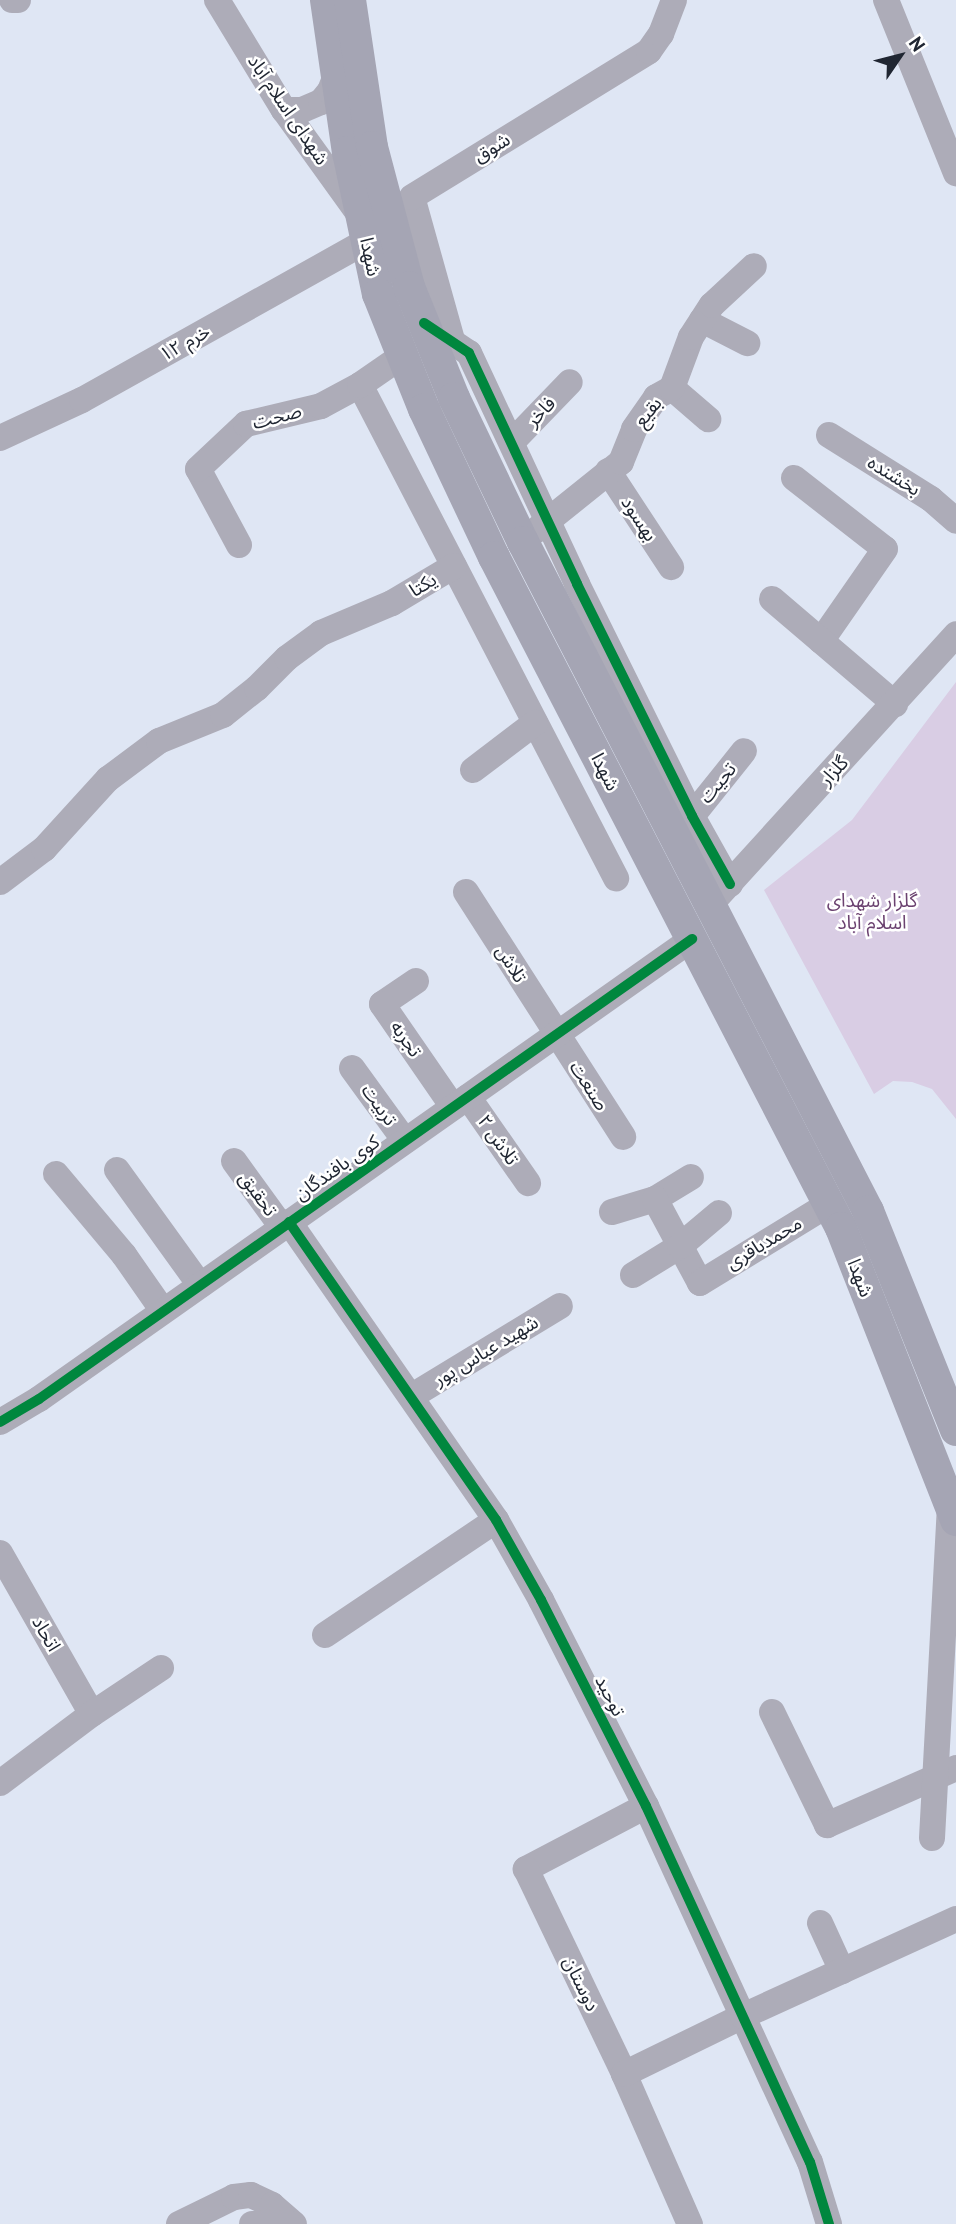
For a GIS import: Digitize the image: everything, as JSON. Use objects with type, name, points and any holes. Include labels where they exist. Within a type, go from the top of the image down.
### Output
[{"type":"main road","name":"شهدا","points":[[326,0],[336,75],[360,150],[409,287],[454,398],[523,542],[720,895],[868,1211],[956,1430]]},
{"type":"main road","name":"شهدا","points":[[350,0],[364,229],[378,295],[402,356],[494,557],[829,1204],[953,1513]]},
{"type":"street","points":[[12,0],[18,0]]},
{"type":"street","name":"شهدای اسلام آباد","points":[[217,0],[284,110],[364,229]]},
{"type":"street","name":"شوق","points":[[452,340],[412,197],[649,51],[662,34],[674,0]]},
{"type":"street","points":[[886,0],[956,173]]},
{"type":"street","points":[[284,110],[302,110],[321,102],[330,91],[336,75]]},
{"type":"street","name":"خرم ۱۲","points":[[0,438],[82,400],[364,229]]},
{"type":"street","name":"بقیع","points":[[523,542],[546,520],[621,462],[634,429],[656,397],[672,388],[691,337],[712,305],[754,267]]},
{"type":"street","points":[[702,320],[747,343]]},
{"type":"street","points":[[424,323],[469,353],[546,520],[692,816],[720,895]]},
{"type":"street","name":"صحت","points":[[239,545],[198,469],[246,424],[321,406],[360,385],[402,356]]},
{"type":"street","name":"فاخر","points":[[512,442],[570,382]]},
{"type":"street","points":[[360,385],[616,878]]},
{"type":"street","points":[[672,388],[708,419]]},
{"type":"street","name":"بخشنده","points":[[829,435],[931,499],[956,521]]},
{"type":"street","name":"بهسود","points":[[608,471],[671,567]]},
{"type":"street","points":[[794,478],[885,549],[821,641]]},
{"type":"street","name":"یکتا","points":[[0,882],[44,849],[108,779],[159,741],[223,715],[257,688],[287,658],[321,633],[392,603],[454,566]]},
{"type":"street","points":[[772,599],[895,704]]},
{"type":"street","name":"گلزار","points":[[720,895],[956,634]]},
{"type":"street","points":[[473,770],[535,723]]},
{"type":"street","name":"تحیت","points":[[692,816],[744,751]]},
{"type":"street","name":"تلاش","points":[[466,892],[556,1035]]},
{"type":"street","name":"کوی بافندگان","points":[[0,1422],[39,1399],[692,939]]},
{"type":"street","name":"تجربه","points":[[415,981],[382,1004],[461,1102]]},
{"type":"street","name":"صنعت","points":[[556,1035],[623,1137]]},
{"type":"street","name":"تربیت","points":[[352,1068],[405,1141]]},
{"type":"street","name":"تلاش ۲","points":[[461,1102],[528,1182]]},
{"type":"street","name":"تحقیق","points":[[234,1161],[286,1225]]},
{"type":"street","points":[[117,1170],[200,1285]]},
{"type":"street","points":[[56,1174],[124,1255],[163,1311]]},
{"type":"street","points":[[612,1212],[654,1199],[691,1177]]},
{"type":"street","points":[[654,1199],[680,1246]]},
{"type":"street","name":"محمدباقری","points":[[680,1246],[700,1283],[829,1204]]},
{"type":"street","points":[[633,1275],[680,1246],[719,1213]]},
{"type":"street","name":"توحید","points":[[286,1225],[412,1396],[496,1520],[541,1600],[646,1806],[743,2016],[810,2162],[829,2224]]},
{"type":"street","name":"شهید عباس پور","points":[[412,1396],[559,1307]]},
{"type":"street","points":[[932,1838],[945,1773],[953,1513]]},
{"type":"street","points":[[325,1635],[496,1520]]},
{"type":"street","name":"اتحاد","points":[[0,1553],[92,1714]]},
{"type":"street","points":[[0,1783],[92,1714],[161,1668]]},
{"type":"street","points":[[772,1712],[827,1825],[945,1773]]},
{"type":"street","name":"دوستان","points":[[646,1806],[526,1869],[624,2074],[690,2224]]},
{"type":"street","points":[[624,2074],[743,2016],[956,1919]]},
{"type":"street","points":[[820,1923],[842,1970]]},
{"type":"street","points":[[179,2224],[234,2197],[250,2194],[272,2205],[294,2224]]},
{"type":"street","points":[[253,2224],[294,2224]]},
{"type":"green space","name":"گلزار شهدای اسلام آباد","points":[[956,682],[956,1119],[932,1089],[912,1082],[893,1081],[874,1094],[764,890],[852,820]]},
{"type":"cycle path","points":[[424,323],[469,353],[577,584],[692,816],[730,884]]},
{"type":"cycle path","points":[[0,1422],[39,1399],[692,939]]},
{"type":"cycle path","points":[[289,1222],[496,1520],[541,1600],[646,1806],[810,2162],[829,2224]]}]
